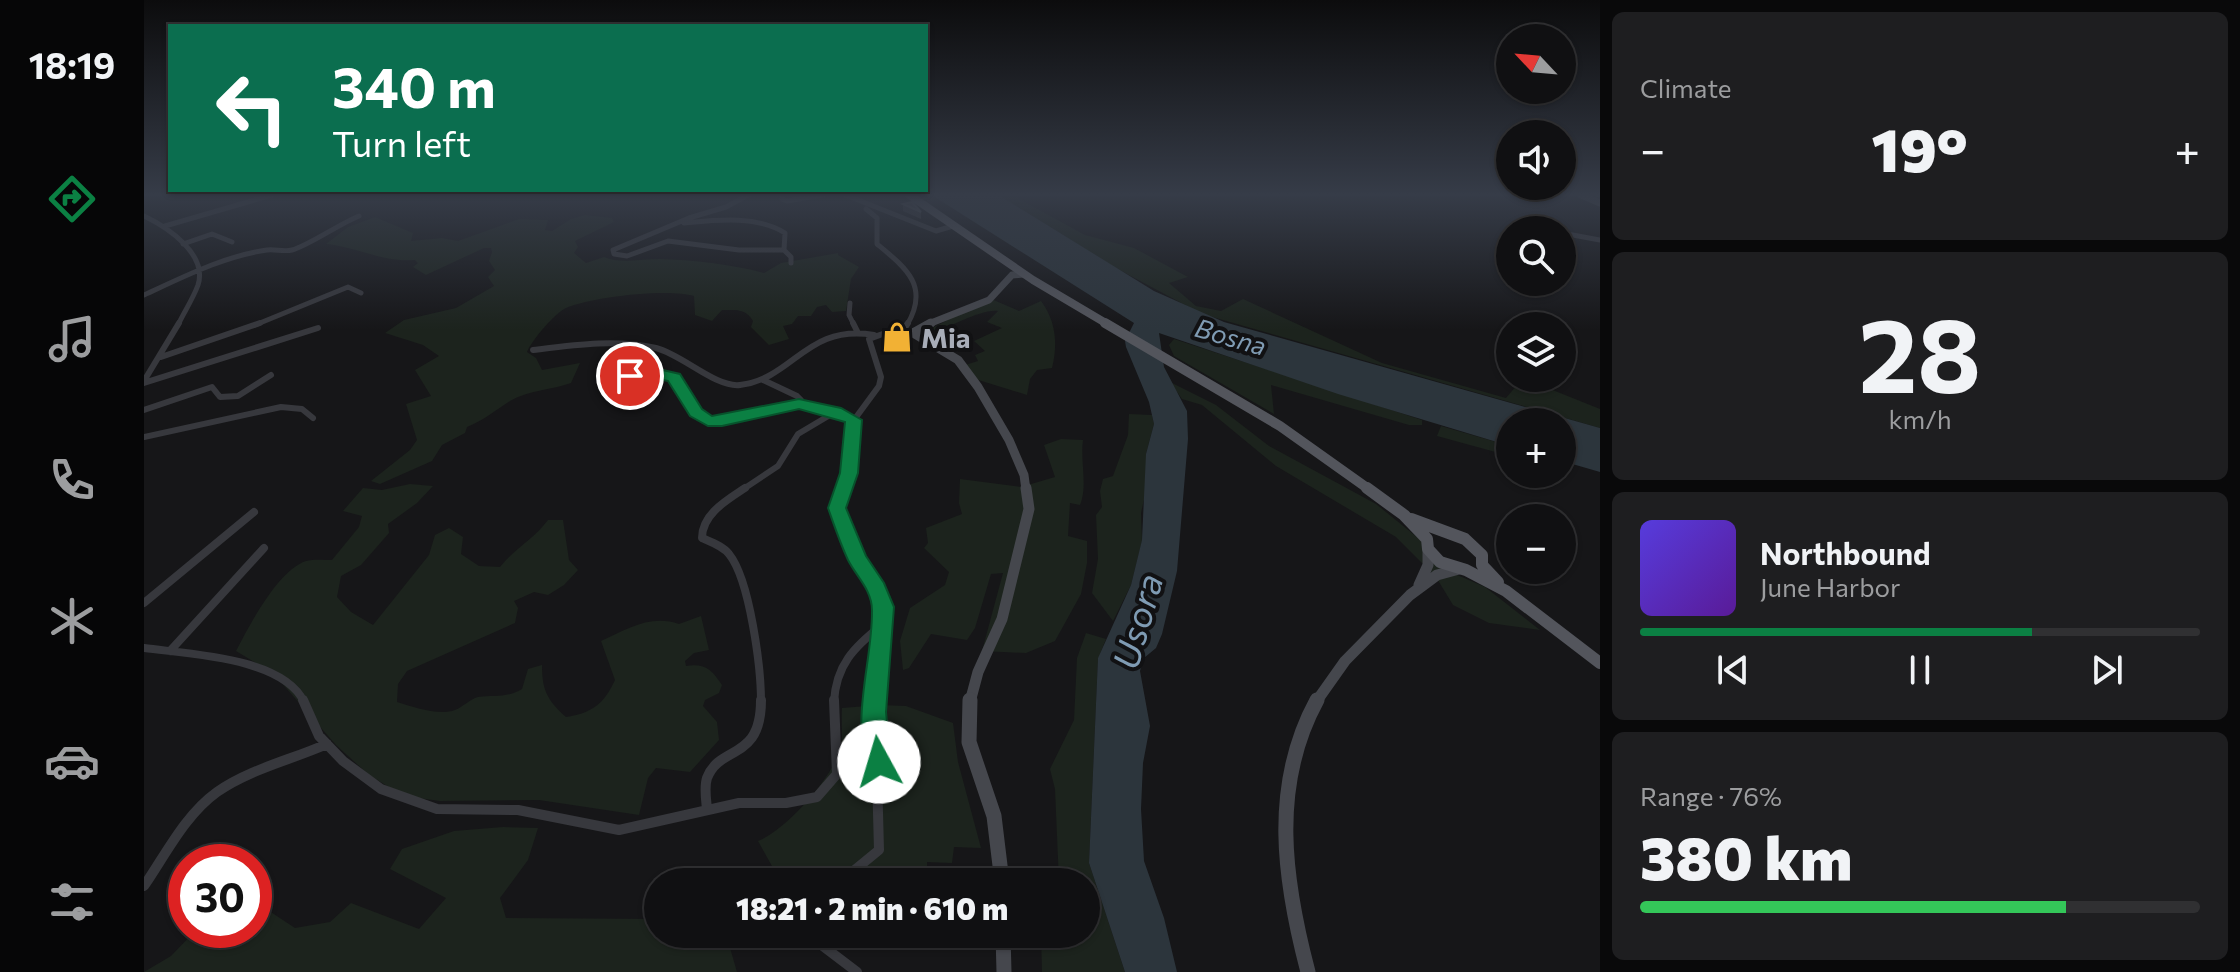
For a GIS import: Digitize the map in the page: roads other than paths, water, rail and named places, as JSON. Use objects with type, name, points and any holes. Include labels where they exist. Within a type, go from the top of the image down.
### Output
[{"type":"main road","points":[[972,239],[1054,293],[1263,415],[1404,515],[1473,544],[1482,555],[1482,565],[1506,591],[1600,663]]},
{"type":"main road","points":[[1006,263],[1010,278]]},
{"type":"main road","points":[[1404,515],[1440,562],[1506,591]]},
{"type":"main road","points":[[1427,544],[1436,533],[1449,534]]},
{"type":"main road","points":[[1463,570],[1482,565]]},
{"type":"street","points":[[144,382],[161,357],[199,283],[198,270],[178,239]]},
{"type":"street","points":[[183,244],[196,239]]},
{"type":"street","points":[[225,239],[232,242]]},
{"type":"street","points":[[144,295],[198,270],[259,252],[294,250],[312,239]]},
{"type":"street","points":[[638,239],[613,250],[614,254],[627,256],[668,241],[739,250],[784,250],[791,257],[791,263]]},
{"type":"street","points":[[784,250],[785,239]]},
{"type":"street","points":[[877,239],[877,244],[910,271],[914,279],[917,309],[909,330]]},
{"type":"street","points":[[533,350],[634,342],[680,356],[734,387],[763,380],[806,348],[841,333],[857,331],[874,335],[909,330],[989,300],[1010,278],[1024,274]]},
{"type":"street","points":[[161,357],[237,332],[348,287],[361,293]]},
{"type":"street","points":[[850,303],[849,315],[857,331]]},
{"type":"street","points":[[144,382],[222,358],[250,353],[318,328]]},
{"type":"street","points":[[909,330],[921,340],[950,354],[965,369],[1009,440],[1024,475],[1029,509],[1002,619],[978,672],[968,708],[969,742],[994,816],[1000,868]]},
{"type":"street","points":[[857,868],[879,850],[879,762],[874,712],[883,607],[874,583],[858,559],[837,508],[849,473],[854,420],[879,386],[881,377],[880,367],[869,345],[874,335]]},
{"type":"street","points":[[630,376],[654,372],[674,378],[696,412],[708,421],[722,421],[799,404],[854,420]]},
{"type":"street","points":[[144,410],[212,387],[220,397],[238,396],[271,375]]},
{"type":"street","points":[[763,380],[797,396],[801,400],[799,404]]},
{"type":"street","points":[[144,437],[281,407],[302,409],[313,418]]},
{"type":"street","points":[[707,809],[705,781],[710,771],[747,747],[759,727],[761,710],[756,643],[736,568],[726,550],[702,538],[702,527],[720,505],[778,466],[798,434],[835,412]]},
{"type":"street","points":[[144,603],[254,512]]},
{"type":"street","points":[[1418,587],[1428,565],[1427,544]]},
{"type":"street","points":[[170,651],[264,548]]},
{"type":"street","points":[[1308,972],[1289,887],[1287,779],[1302,728],[1325,685],[1418,587],[1438,573],[1463,570]]},
{"type":"street","points":[[144,648],[245,661],[262,669],[299,692],[319,736],[343,761],[381,789],[437,809],[518,810],[619,830],[739,803],[817,797],[837,774],[836,720],[831,700],[839,674],[850,651],[882,625]]},
{"type":"street","points":[[144,886],[197,810],[214,794],[232,783],[327,744]]},
{"type":"street","points":[[825,948],[857,972]]},
{"type":"street","points":[[1003,948],[1004,972]]},
{"type":"water","points":[[1002,239],[1070,239],[1154,291],[1224,322],[1529,408],[1496,408],[1496,442],[1338,394],[1159,333],[1164,367],[1187,411],[1188,439],[1177,571],[1162,634],[1156,648],[1144,658],[1140,671],[1150,726],[1143,763],[1141,809],[1144,861],[1164,918],[1177,972],[1125,972],[1100,896],[1100,868],[1091,868],[1089,863],[1098,658],[1131,585],[1142,540],[1146,454],[1154,424],[1149,402],[1125,341],[1134,323]]},
{"type":"water","points":[[1576,421],[1600,428],[1600,472],[1576,465]]},
{"type":"place","name":"Mia","points":[[897,337]]},
{"type":"water label","name":"Bosna","points":[[1231,336]]},
{"type":"water label","name":"Usora","points":[[1136,621]]}]
